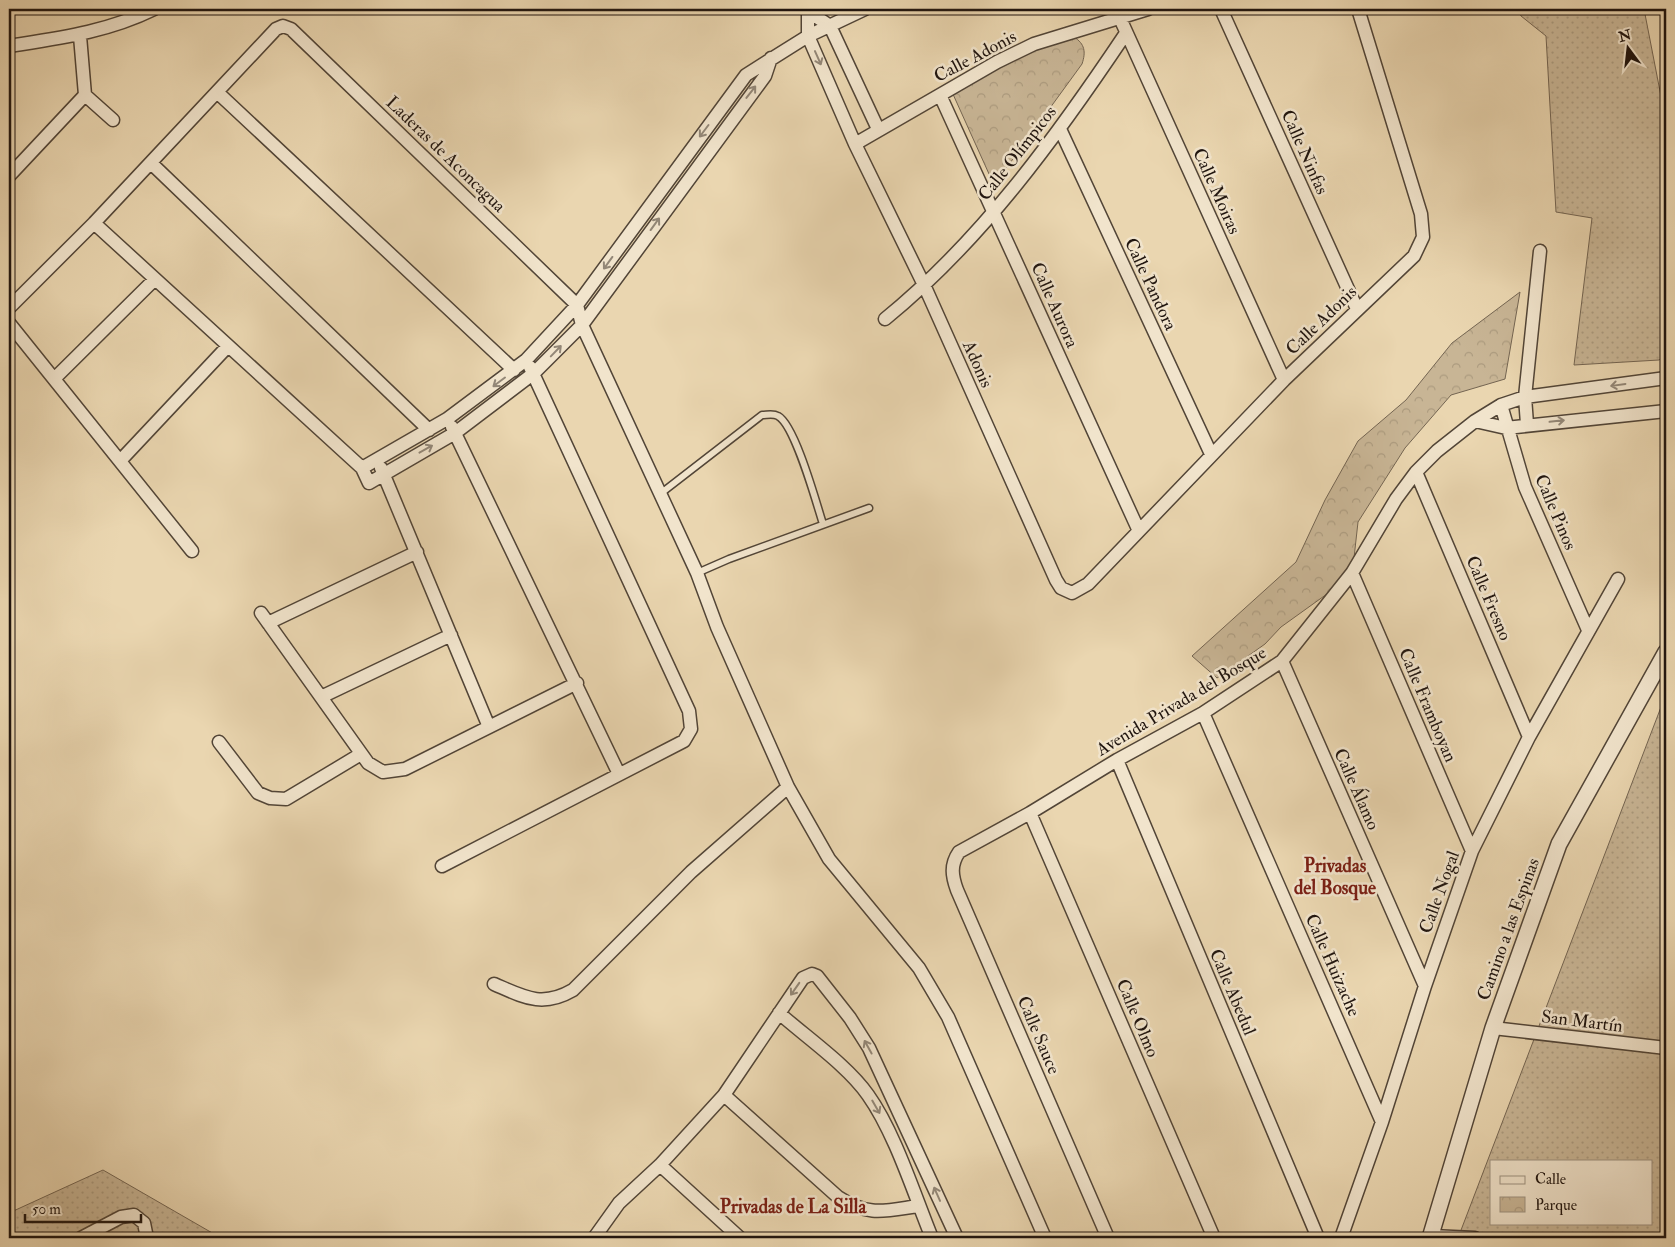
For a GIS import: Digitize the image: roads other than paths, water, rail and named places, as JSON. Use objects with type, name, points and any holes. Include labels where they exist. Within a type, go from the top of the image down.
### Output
[{"type":"street","points":[[9,46],[80,36],[132,20],[154,9]]},
{"type":"street","points":[[362,468],[447,419],[526,360],[577,305],[746,75],[808,36],[865,9]]},
{"type":"street","name":"Calle Adonis","points":[[855,144],[878,129],[1034,44],[1119,16],[1148,9]]},
{"type":"street","name":"Calle Ninfas","points":[[1221,9],[1357,309]]},
{"type":"street","name":"Calle Adonis","points":[[1072,593],[1088,584],[1138,529],[1284,380],[1414,256],[1423,236],[1421,214],[1358,9]]},
{"type":"street","points":[[808,10],[830,26],[878,129]]},
{"type":"street","points":[[808,10],[808,36]]},
{"type":"street","name":"Calle Moiras","points":[[1119,16],[1284,380]]},
{"type":"street","name":"Laderas de Aconcagua","points":[[218,92],[276,29],[283,26],[291,29],[577,305]]},
{"type":"street","name":"Calle Olímpicos","points":[[886,319],[925,287],[994,212],[1060,129],[1126,33]]},
{"type":"street","points":[[80,36],[85,95],[113,120]]},
{"type":"street","name":"Adonis","points":[[808,36],[855,144],[925,287],[1056,580],[1060,588],[1072,593]]},
{"type":"street","points":[[94,223],[362,468],[369,483],[455,433],[534,373],[582,325],[765,76],[772,58]]},
{"type":"street","points":[[9,308],[94,223],[218,92],[514,370]]},
{"type":"street","points":[[9,176],[85,95]]},
{"type":"street","name":"Calle Aurora","points":[[940,95],[1138,529]]},
{"type":"street","name":"Calle Pandora","points":[[1060,129],[1211,454]]},
{"type":"street","points":[[151,163],[429,430]]},
{"type":"street","points":[[1527,424],[1525,397],[1540,251]]},
{"type":"street","points":[[54,380],[155,279]]},
{"type":"street","points":[[577,305],[582,325],[697,574],[717,627],[788,786],[829,859],[913,961],[936,993],[948,1016],[1045,1238]]},
{"type":"street","points":[[9,323],[192,550]]},
{"type":"street","points":[[120,461],[228,346]]},
{"type":"street","points":[[442,866],[684,741],[691,729],[689,711],[534,373],[526,360]]},
{"type":"street","name":"Avenida Privada del Bosque","points":[[959,852],[1117,760],[1203,713],[1282,661],[1352,573],[1396,499],[1416,472],[1437,451],[1475,421],[1500,405],[1525,397],[1666,378]]},
{"type":"street","name":"Calle Pinos","points":[[1500,405],[1525,487],[1588,630]]},
{"type":"street","points":[[1475,421],[1506,428],[1527,424],[1666,411]]},
{"type":"street","points":[[447,419],[619,774]]},
{"type":"street","points":[[376,459],[384,473],[489,727]]},
{"type":"street","name":"Calle Fresno","points":[[1416,472],[1529,737]]},
{"type":"street","points":[[417,552],[264,618],[368,763],[383,772],[405,770],[576,683]]},
{"type":"street","name":"Calle Framboyan","points":[[1352,573],[1472,851]]},
{"type":"street","name":"Calle Nogal","points":[[1341,1238],[1382,1122],[1424,986],[1472,851],[1529,737],[1618,579]]},
{"type":"street","points":[[320,697],[451,635]]},
{"type":"street","name":"Camino a las Espinas","points":[[1431,1237],[1493,1028],[1559,844],[1666,652]]},
{"type":"street","name":"Calle Álamo","points":[[1282,661],[1424,986]]},
{"type":"street","name":"Calle Huizache","points":[[1203,713],[1382,1122]]},
{"type":"street","points":[[219,742],[258,793],[270,798],[286,799],[361,754]]},
{"type":"street","name":"Calle Abedul","points":[[1117,760],[1318,1238]]},
{"type":"street","points":[[494,984],[535,1000],[556,998],[573,990],[691,872],[788,786]]},
{"type":"street","name":"Calle Olmo","points":[[1030,812],[1214,1238]]},
{"type":"street","name":"Calle Sauce","points":[[959,852],[952,872],[957,890],[1106,1235]]},
{"type":"street","points":[[594,1238],[619,1203],[660,1165],[724,1095],[803,978],[808,975],[817,976],[850,1018],[869,1048],[956,1238]]},
{"type":"street","points":[[779,1013],[847,1072],[867,1094],[886,1128],[932,1238]]},
{"type":"street","name":"San Martín","points":[[1493,1028],[1666,1048]]},
{"type":"street","points":[[724,1095],[838,1197],[852,1206],[874,1212],[918,1206]]},
{"type":"street","points":[[660,1165],[740,1238]]},
{"type":"street","points":[[81,1238],[121,1217],[134,1215],[144,1223],[147,1238]]},
{"type":"street","points":[[1431,1237],[1475,1238]]},
{"type":"lane","points":[[660,494],[762,415],[770,414],[778,416],[792,432],[823,524]]},
{"type":"lane","points":[[697,574],[823,524],[869,508]]},
{"type":"district","name":"Privadas del Bosque","points":[[1335,876]]},
{"type":"district","name":"Privadas de La Silla","points":[[793,1206]]}]
